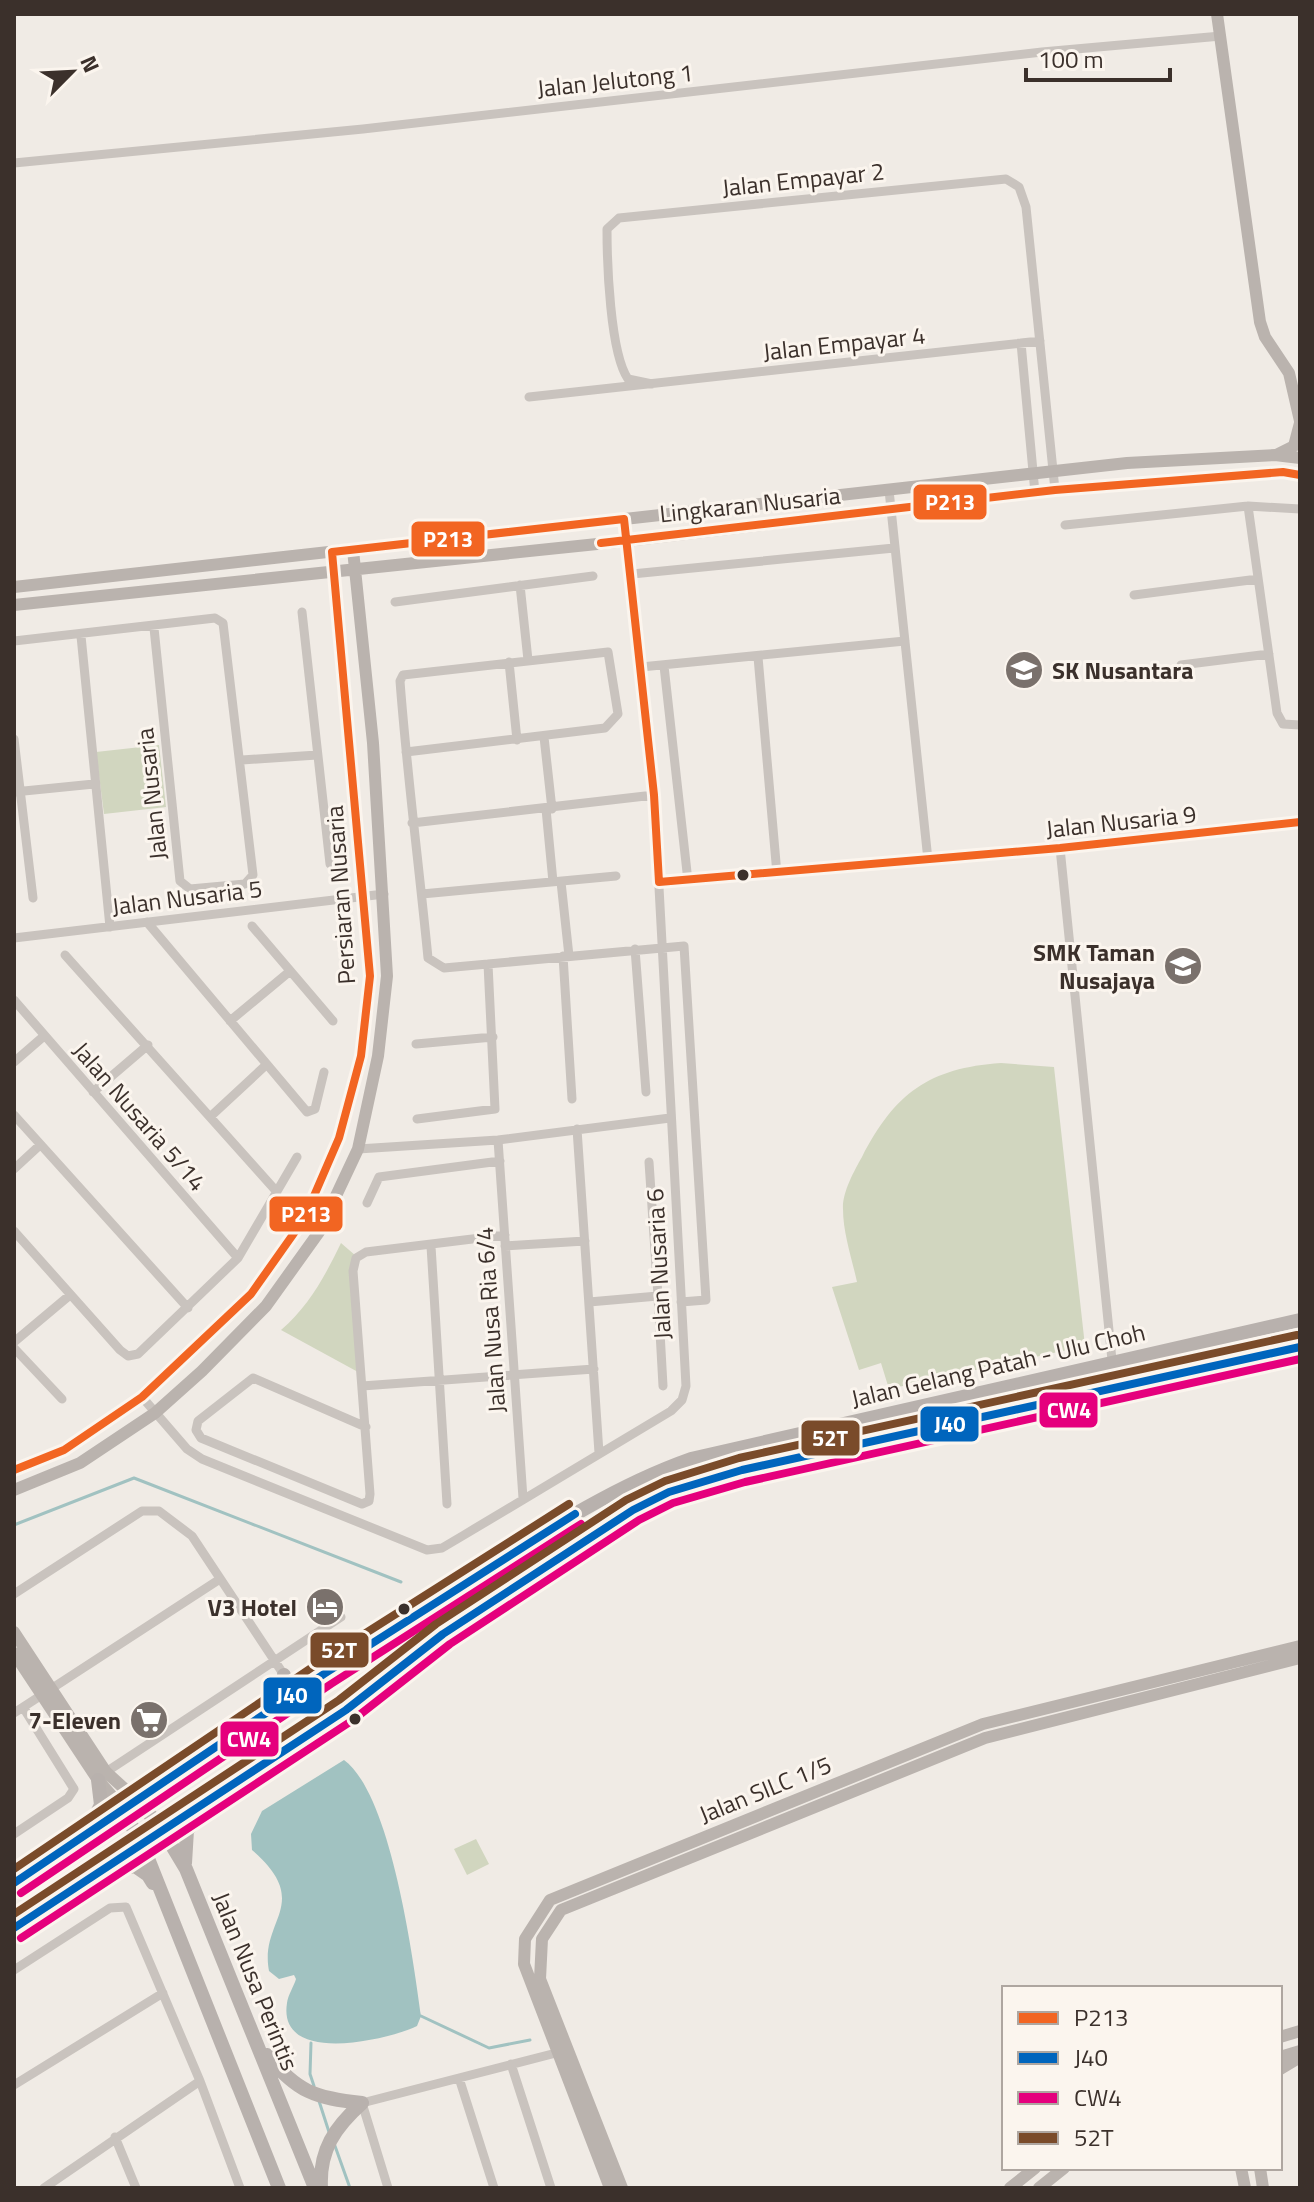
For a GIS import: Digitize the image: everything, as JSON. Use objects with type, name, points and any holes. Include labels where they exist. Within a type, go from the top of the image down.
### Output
[{"type":"main road","name":"Jalan Gelang Patah - Ulu Choh","points":[[14,1883],[324,1674],[585,1508],[640,1477],[691,1459],[1112,1360],[1300,1320]]},
{"type":"main road","name":"Jalan Gelang Patah - Ulu Choh","points":[[14,1928],[346,1710],[443,1634],[633,1510],[669,1492],[742,1470],[1300,1347]]},
{"type":"main road","points":[[262,1715],[283,1692],[284,1675],[298,1683],[324,1674]]},
{"type":"main road","points":[[186,1869],[184,1844],[187,1830],[198,1817],[262,1766]]},
{"type":"main road","points":[[83,1838],[99,1816],[102,1776]]},
{"type":"main road","name":"Jalan Nusa Perintis","points":[[138,1801],[162,1829],[186,1869],[315,2188]]},
{"type":"main road","points":[[124,1810],[141,1843],[279,2188]]},
{"type":"main road","points":[[100,1873],[135,1866],[141,1869],[148,1875],[168,1911]]},
{"type":"main road","points":[[257,2043],[283,2075],[309,2094],[362,2103]]},
{"type":"main road","points":[[321,2188],[329,2139],[338,2124],[362,2103]]},
{"type":"street","points":[[1217,14],[1260,322],[1265,337],[1289,373],[1300,422],[1294,446],[1275,455]]},
{"type":"street","name":"Jalan Jelutong 1","points":[[14,163],[363,129],[1042,52],[1221,36]]},
{"type":"street","name":"Jalan Empayar 2","points":[[652,384],[628,379],[621,369],[607,229],[619,218],[631,216],[1006,179],[1019,187],[1023,196],[1040,341]]},
{"type":"street","points":[[1040,341],[1055,490]]},
{"type":"street","name":"Jalan Empayar 4","points":[[529,397],[1040,341]]},
{"type":"street","points":[[1021,343],[1035,493]]},
{"type":"street","name":"Lingkaran Nusaria","points":[[14,587],[1033,473],[1275,455],[1300,458]]},
{"type":"street","name":"Lingkaran Nusaria","points":[[14,605],[626,541],[1055,490],[1283,472],[1300,475]]},
{"type":"street","points":[[889,490],[928,860]]},
{"type":"street","points":[[1065,525],[1248,506],[1300,509]]},
{"type":"street","points":[[1248,506],[1277,713],[1283,724],[1300,725]]},
{"type":"street","name":"Jalan Nusaria 6","points":[[155,1413],[187,1449],[202,1459],[427,1550],[442,1548],[671,1411],[682,1400],[686,1386],[654,795],[624,519]]},
{"type":"street","points":[[632,574],[894,548]]},
{"type":"street","name":"Persiaran Nusaria","points":[[14,1490],[80,1463],[155,1413],[266,1306],[319,1232],[358,1149],[378,1056],[387,976],[384,894],[353,550]]},
{"type":"street","name":"Persiaran Nusaria","points":[[14,1470],[64,1450],[142,1397],[251,1294],[304,1219],[339,1138],[361,1056],[370,976],[332,552]]},
{"type":"street","points":[[395,602],[593,576]]},
{"type":"street","points":[[1134,595],[1258,579]]},
{"type":"street","points":[[520,585],[528,660]]},
{"type":"street","points":[[302,612],[330,864]]},
{"type":"street","points":[[14,641],[154,628],[215,618],[223,623],[242,760],[317,755]]},
{"type":"street","name":"Jalan Nusaria","points":[[154,628],[180,881],[190,889],[251,882],[253,875],[242,760]]},
{"type":"street","points":[[81,636],[110,927]]},
{"type":"street","points":[[641,667],[905,641]]},
{"type":"street","points":[[406,752],[605,728],[614,722],[618,714],[608,652],[403,675],[400,681],[406,752],[412,823],[428,958],[444,968],[684,946],[706,1300],[681,1302]]},
{"type":"street","points":[[1181,665],[1269,654]]},
{"type":"street","points":[[758,657],[777,874]]},
{"type":"street","points":[[509,662],[517,740]]},
{"type":"street","points":[[664,666],[688,881]]},
{"type":"street","points":[[544,737],[566,956],[572,1099]]},
{"type":"street","points":[[14,739],[17,791],[33,898]]},
{"type":"street","points":[[17,791],[94,784]]},
{"type":"street","points":[[412,823],[654,795]]},
{"type":"street","name":"Jalan Nusaria 9","points":[[659,882],[1060,848],[1300,822]]},
{"type":"street","points":[[1060,848],[1112,1360]]},
{"type":"street","points":[[422,894],[616,876]]},
{"type":"street","points":[[365,896],[384,894]]},
{"type":"street","name":"Jalan Nusaria 5","points":[[14,938],[365,896]]},
{"type":"street","points":[[147,922],[307,1112],[315,1109],[324,1072]]},
{"type":"street","points":[[252,926],[333,1021]]},
{"type":"street","points":[[635,949],[646,1092]]},
{"type":"street","points":[[65,955],[277,1192]]},
{"type":"street","points":[[417,1119],[495,1109],[488,964]]},
{"type":"street","points":[[230,1021],[289,972]]},
{"type":"street","name":"Jalan Nusaria 5/14","points":[[14,1000],[238,1258]]},
{"type":"street","points":[[14,1062],[44,1036]]},
{"type":"street","points":[[416,1044],[493,1037]]},
{"type":"street","points":[[93,1092],[148,1045]]},
{"type":"street","points":[[210,1117],[266,1065]]},
{"type":"street","points":[[14,1115],[188,1308]]},
{"type":"street","points":[[358,1149],[498,1140],[670,1118]]},
{"type":"street","points":[[577,1129],[599,1453]]},
{"type":"street","name":"Jalan Nusa Ria 6/4","points":[[498,1140],[523,1498]]},
{"type":"street","points":[[14,1169],[40,1145]]},
{"type":"street","points":[[16,1237],[128,1356],[146,1349],[238,1258],[297,1157]]},
{"type":"street","points":[[367,1203],[379,1177],[500,1161]]},
{"type":"street","points":[[649,1162],[663,1386]]},
{"type":"street","points":[[366,1427],[253,1378],[198,1421],[196,1430],[201,1438],[362,1504],[369,1501],[366,1427],[353,1271],[356,1258],[366,1252],[505,1240],[585,1241]]},
{"type":"street","points":[[431,1246],[447,1504]]},
{"type":"street","points":[[62,1399],[14,1345],[70,1295]]},
{"type":"street","points":[[589,1302],[658,1296]]},
{"type":"street","points":[[362,1386],[594,1369]]},
{"type":"street","points":[[142,1397],[155,1413]]},
{"type":"street","points":[[14,1594],[142,1511],[159,1511],[192,1536],[284,1675]]},
{"type":"street","points":[[14,1834],[72,1794],[74,1784],[18,1710],[220,1579]]},
{"type":"street","points":[[102,1776],[341,1617]]},
{"type":"street","points":[[14,1632],[47,1692],[124,1810]]},
{"type":"street","name":"Jalan SILC 1/5","points":[[610,2188],[524,1964],[525,1939],[550,1900],[983,1724],[1300,1646]]},
{"type":"street","points":[[14,1653],[47,1692]]},
{"type":"street","name":"Jalan SILC 1/5","points":[[622,2188],[540,1979],[542,1939],[561,1910],[985,1738],[1300,1658]]},
{"type":"street","points":[[102,1776],[138,1801]]},
{"type":"street","points":[[14,1970],[110,1908],[126,1907],[200,2081],[240,2188]]},
{"type":"street","points":[[14,2085],[163,1993]]},
{"type":"street","points":[[388,2188],[362,2103],[556,2053]]},
{"type":"street","points":[[1282,2068],[1300,2054]]},
{"type":"street","points":[[511,2064],[551,2188]]},
{"type":"street","points":[[459,2078],[494,2188]]},
{"type":"street","points":[[44,2188],[200,2081]]},
{"type":"street","points":[[115,2137],[136,2188]]},
{"type":"street","points":[[1010,2188],[1032,2170]]},
{"type":"street","points":[[1039,2188],[1062,2170]]},
{"type":"green space","points":[[159,745],[166,807],[104,814],[96,752]]},
{"type":"green space","points":[[1001,1063],[1054,1067],[1085,1346],[889,1389],[881,1363],[859,1370],[832,1287],[857,1282],[843,1218],[846,1189],[874,1135],[901,1100],[934,1078],[976,1066]]},
{"type":"green space","points":[[341,1243],[356,1256],[358,1372],[281,1330],[316,1290]]},
{"type":"green space","points":[[476,1839],[489,1864],[467,1875],[454,1849]]},
{"type":"water","points":[[344,1760],[360,1778],[375,1806],[387,1841],[406,1918],[421,2016],[417,2026],[383,2037],[337,2043],[316,2042],[299,2035],[289,2023],[287,2003],[296,1979],[294,1975],[279,1979],[269,1971],[268,1953],[282,1898],[279,1884],[270,1869],[252,1850],[251,1834],[262,1811]]},
{"type":"waterway","points":[[14,1525],[134,1478],[401,1582]]},
{"type":"waterway","points":[[421,2016],[489,2048],[530,2040]]},
{"type":"waterway","points":[[311,2043],[310,2074],[314,2086]]},
{"type":"waterway","points":[[319,2101],[329,2132]]},
{"type":"waterway","points":[[335,2146],[350,2188]]},
{"type":"transit line","name":"P213","points":[[601,543],[1055,490],[1283,472],[1300,475]]},
{"type":"transit line","name":"P213","points":[[14,1470],[64,1450],[142,1397],[251,1294],[304,1219],[339,1138],[361,1056],[370,976],[332,552],[624,519],[654,795],[659,882],[1060,848],[1300,822]]},
{"type":"transit line","name":"52T","points":[[14,1914],[339,1700],[436,1624],[626,1500],[665,1481],[739,1458],[1297,1335]]},
{"type":"transit line","name":"J40","points":[[14,1928],[346,1710],[443,1634],[633,1510],[669,1492],[742,1470],[1300,1347]]},
{"type":"transit line","name":"CW4","points":[[21,1938],[353,1720],[450,1644],[639,1520],[673,1503],[745,1482],[1300,1359]]},
{"type":"transit line","name":"52T","points":[[14,1869],[317,1664],[569,1504]]},
{"type":"transit line","name":"J40","points":[[14,1883],[324,1674],[575,1514]]},
{"type":"transit line","name":"CW4","points":[[21,1893],[331,1684],[581,1524]]},
{"type":"place","name":"SK Nusantara","points":[[1024,670]]},
{"type":"place","name":"SMK Taman Nusajaya","points":[[1183,966]]},
{"type":"place","name":"V3 Hotel","points":[[325,1607]]},
{"type":"place","name":"7-Eleven","points":[[149,1720]]}]
